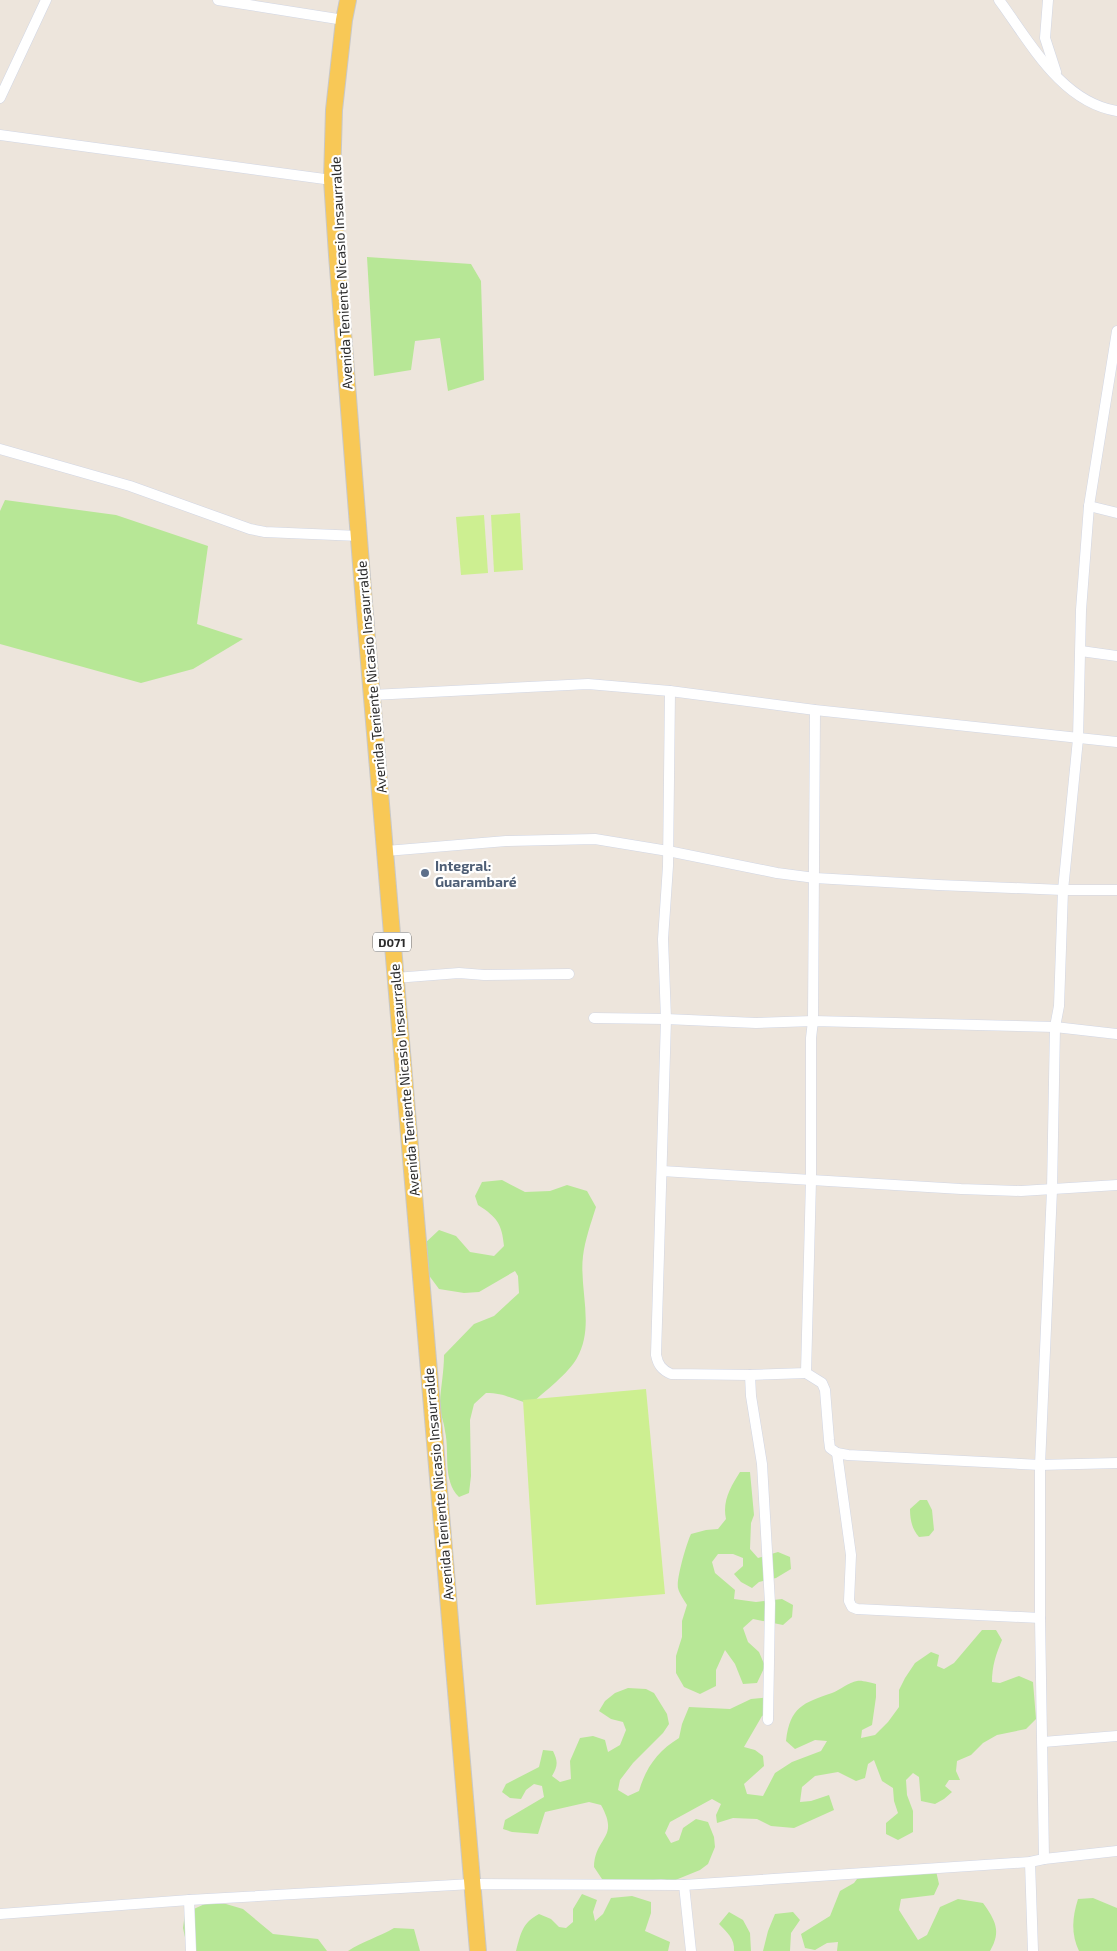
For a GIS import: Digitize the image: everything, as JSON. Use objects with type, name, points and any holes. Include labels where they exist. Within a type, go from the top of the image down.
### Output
[{"type":"main road","name":"Avenida Teniente Nicasio Insaurralde","points":[[348,0],[334,110],[332,180],[395,978],[478,1951]]},
{"type":"street","points":[[0,98],[46,0]]},
{"type":"street","points":[[218,0],[344,20]]},
{"type":"street","points":[[999,0],[1043,60],[1067,88],[1084,100],[1102,108],[1117,111]]},
{"type":"street","points":[[1048,0],[1045,38],[1057,76]]},
{"type":"street","points":[[0,135],[332,180]]},
{"type":"street","points":[[1044,1859],[1040,1618],[1040,1465],[1052,1190],[1055,1026],[1058,1006],[1063,890],[1078,738],[1081,610],[1089,506],[1117,331]]},
{"type":"street","points":[[0,449],[130,486],[250,529],[265,532],[359,536]]},
{"type":"street","points":[[1089,506],[1117,513]]},
{"type":"street","points":[[1081,651],[1117,656]]},
{"type":"street","points":[[372,696],[588,684],[670,691],[815,710],[1117,742]]},
{"type":"street","points":[[670,691],[668,851],[663,938],[666,1019],[657,1292],[657,1362],[661,1368],[671,1374],[750,1375],[806,1373],[822,1383],[826,1390],[830,1448],[837,1453],[858,1456],[1040,1465],[1117,1463]]},
{"type":"street","points":[[806,1373],[811,1180],[815,710]]},
{"type":"street","points":[[386,852],[506,841],[595,839],[668,851],[776,873],[815,878],[938,886],[1117,890]]},
{"type":"street","points":[[395,978],[459,973],[484,975],[569,974]]},
{"type":"street","points":[[594,1018],[756,1023],[813,1021],[1055,1026],[1117,1034]]},
{"type":"street","points":[[662,1171],[970,1189],[1052,1190],[1117,1185]]},
{"type":"street","points":[[750,1375],[751,1396],[762,1464],[770,1603],[768,1720]]},
{"type":"street","points":[[837,1453],[851,1555],[849,1601],[852,1607],[857,1609],[1040,1618]]},
{"type":"street","points":[[1043,1742],[1117,1736]]},
{"type":"street","points":[[0,1914],[189,1900],[472,1884],[684,1885],[1030,1862],[1117,1851]]},
{"type":"street","points":[[1030,1862],[1033,1951]]},
{"type":"street","points":[[684,1885],[691,1951]]},
{"type":"street","points":[[189,1900],[191,1951]]},
{"type":"green space","points":[[367,257],[471,264],[481,281],[484,380],[448,391],[440,338],[415,341],[411,370],[374,376]]},
{"type":"green space","points":[[5,500],[116,515],[208,546],[197,624],[243,639],[193,669],[141,683],[0,644],[0,511]]},
{"type":"green space","points":[[520,513],[523,570],[494,572],[491,515]]},
{"type":"green space","points":[[484,515],[488,573],[461,575],[456,517]]},
{"type":"green space","points":[[502,1180],[525,1192],[550,1191],[567,1185],[587,1191],[596,1207],[583,1256],[585,1333],[582,1346],[573,1364],[531,1404],[504,1395],[486,1393],[474,1404],[470,1420],[471,1476],[469,1493],[459,1497],[450,1483],[448,1474],[446,1439],[440,1409],[444,1355],[474,1324],[494,1316],[519,1293],[518,1276],[515,1271],[479,1292],[464,1293],[439,1289],[425,1270],[423,1245],[439,1230],[456,1236],[470,1252],[494,1256],[504,1246],[502,1232],[494,1217],[478,1205],[475,1196],[482,1182]]},
{"type":"green space","points":[[646,1389],[665,1594],[536,1605],[523,1400]]},
{"type":"green space","points":[[740,1472],[750,1472],[754,1515],[751,1523],[750,1549],[758,1558],[778,1552],[790,1557],[791,1569],[776,1578],[759,1582],[752,1588],[741,1582],[734,1574],[743,1566],[743,1558],[733,1554],[718,1554],[712,1562],[715,1573],[735,1590],[734,1599],[756,1602],[782,1599],[793,1605],[792,1617],[783,1625],[753,1619],[743,1628],[748,1642],[759,1652],[765,1666],[757,1683],[743,1684],[735,1664],[725,1650],[716,1670],[716,1686],[700,1694],[684,1687],[676,1673],[676,1656],[682,1637],[682,1621],[687,1605],[679,1590],[679,1577],[691,1534],[718,1529],[726,1519],[726,1500]]},
{"type":"green space","points":[[920,1500],[927,1500],[932,1510],[934,1530],[929,1536],[919,1537],[910,1517],[910,1509]]},
{"type":"green space","points":[[982,1630],[996,1630],[1002,1640],[995,1660],[992,1682],[1000,1683],[1019,1676],[1033,1682],[1036,1719],[1026,1729],[997,1735],[983,1743],[971,1755],[957,1761],[956,1771],[960,1780],[949,1780],[945,1786],[952,1792],[935,1804],[921,1801],[919,1777],[913,1773],[906,1780],[907,1795],[913,1811],[913,1832],[898,1840],[886,1834],[886,1823],[898,1813],[894,1801],[893,1788],[882,1781],[874,1760],[868,1764],[865,1778],[856,1781],[838,1772],[815,1776],[802,1787],[800,1802],[811,1801],[829,1795],[834,1810],[794,1828],[771,1826],[757,1819],[733,1818],[717,1823],[716,1815],[721,1804],[712,1799],[670,1822],[665,1833],[671,1843],[679,1840],[683,1828],[696,1819],[708,1822],[714,1837],[715,1847],[708,1864],[700,1870],[673,1881],[661,1879],[639,1882],[604,1882],[594,1867],[595,1857],[605,1837],[608,1825],[601,1805],[589,1802],[545,1812],[538,1834],[512,1832],[503,1829],[505,1820],[544,1797],[542,1786],[534,1784],[526,1790],[521,1799],[510,1798],[502,1792],[506,1784],[539,1767],[543,1750],[553,1751],[557,1763],[552,1776],[560,1782],[571,1779],[570,1761],[580,1738],[593,1736],[605,1740],[608,1752],[620,1745],[626,1730],[623,1722],[611,1719],[599,1711],[605,1701],[615,1693],[628,1688],[646,1689],[654,1693],[667,1714],[669,1724],[620,1780],[618,1790],[628,1796],[639,1791],[645,1774],[654,1760],[665,1748],[679,1738],[689,1707],[730,1709],[751,1699],[772,1697],[773,1711],[762,1716],[744,1747],[755,1750],[763,1756],[764,1766],[744,1784],[747,1794],[763,1796],[775,1773],[792,1762],[821,1751],[827,1741],[815,1740],[795,1749],[786,1741],[791,1721],[800,1708],[813,1700],[835,1692],[854,1682],[861,1681],[876,1684],[872,1725],[862,1730],[861,1738],[875,1735],[899,1707],[899,1690],[915,1663],[931,1652],[939,1655],[937,1666],[944,1669],[954,1663]]},
{"type":"green space","points":[[863,1871],[936,1871],[939,1884],[934,1895],[901,1899],[899,1910],[918,1940],[927,1935],[940,1907],[958,1899],[983,1903],[991,1915],[996,1926],[996,1937],[990,1951],[837,1951],[838,1942],[827,1943],[815,1950],[805,1948],[801,1934],[830,1916],[840,1891],[854,1883]]},
{"type":"green space","points":[[582,1894],[597,1900],[593,1912],[595,1921],[603,1914],[611,1898],[632,1896],[651,1902],[651,1913],[645,1931],[670,1942],[668,1951],[516,1951],[521,1934],[533,1917],[539,1914],[551,1919],[559,1927],[566,1928],[573,1922],[573,1909]]},
{"type":"green space","points":[[1093,1898],[1117,1908],[1117,1951],[1079,1951],[1076,1945],[1074,1919],[1078,1899]]},
{"type":"green space","points":[[207,1903],[226,1904],[243,1909],[273,1934],[318,1939],[327,1951],[188,1951],[183,1928],[185,1913]]},
{"type":"green space","points":[[729,1912],[743,1920],[750,1933],[751,1951],[734,1951],[732,1939],[719,1924]]},
{"type":"green space","points":[[793,1912],[800,1920],[791,1933],[790,1951],[763,1951],[775,1914]]},
{"type":"green space","points":[[394,1928],[414,1929],[420,1951],[348,1951],[359,1944]]},
{"type":"place","name":"Integral: Guarambaré","points":[[425,873]]}]
